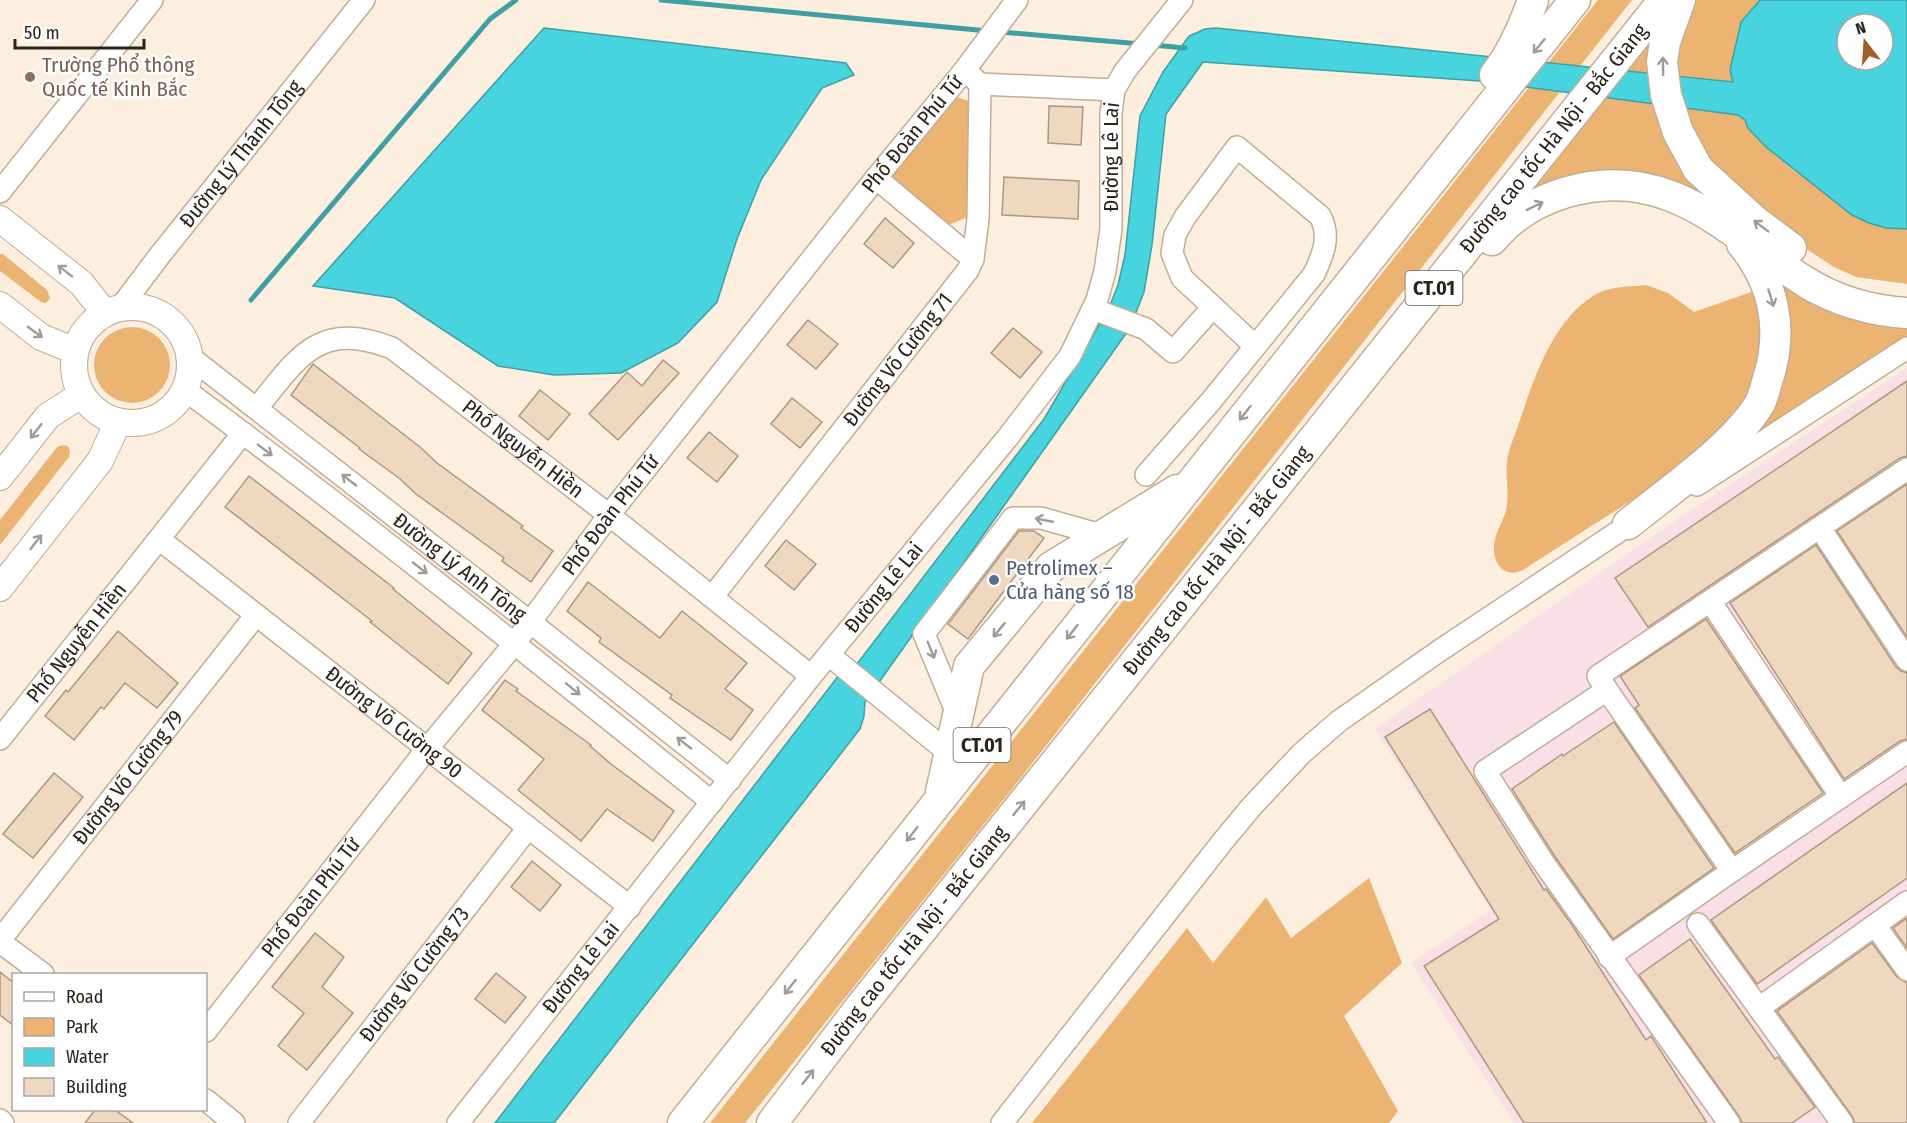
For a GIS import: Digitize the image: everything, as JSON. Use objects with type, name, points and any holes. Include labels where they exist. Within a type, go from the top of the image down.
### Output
[{"type":"highway","points":[[1281,367],[1326,288],[1504,64],[1533,0]]},
{"type":"highway","name":"CT.01","points":[[683,1123],[1281,367],[1575,0]]},
{"type":"highway","name":"Đường cao tốc Hà Nội - Bắc Giang","points":[[772,1123],[861,1006],[1664,0]]},
{"type":"highway","points":[[1680,0],[1665,42],[1662,62],[1664,81],[1678,132],[1698,169],[1755,221],[1801,256],[1858,284],[1907,293]]},
{"type":"highway","points":[[1204,577],[1267,523],[1506,223],[1523,211],[1560,194],[1579,189],[1627,184],[1660,191],[1706,213],[1822,291],[1860,305],[1907,313]]},
{"type":"highway","points":[[1628,524],[1706,461],[1741,428],[1761,402],[1772,368],[1776,344],[1775,313],[1761,272],[1730,230]]},
{"type":"highway","points":[[939,799],[969,666],[1052,567],[1192,481]]},
{"type":"main road","points":[[0,219],[81,283],[112,311]]},
{"type":"main road","points":[[0,305],[41,337],[75,351]]},
{"type":"main road","points":[[130,307],[146,308],[165,317],[183,337],[190,357],[190,372],[184,390],[172,407],[156,418],[137,423],[118,422],[99,414],[81,395],[74,377],[75,351],[86,328],[112,311],[130,307]]},
{"type":"main road","points":[[0,477],[48,416],[81,395]]},
{"type":"main road","points":[[0,588],[100,461],[118,422]]},
{"type":"street","points":[[0,192],[153,0]]},
{"type":"street","name":"Đường Lý Thánh Tông","points":[[112,311],[160,255],[364,0]]},
{"type":"street","name":"Phố Đoàn Phú Tứ","points":[[207,1030],[427,749],[515,643],[609,515],[876,178],[972,71],[1011,7]]},
{"type":"street","name":"Đường Lê Lai","points":[[458,1123],[811,676],[1008,437],[1070,356],[1095,309],[1105,271],[1111,229],[1111,113],[1114,90],[1125,71],[1176,7]]},
{"type":"street","points":[[972,71],[1114,90]]},
{"type":"street","name":"Đường Võ Cường 71","points":[[713,596],[968,270],[973,259],[978,219],[972,71]]},
{"type":"street","points":[[1146,475],[1211,400],[1314,274],[1323,256],[1326,227],[1320,216],[1237,147],[1185,217],[1175,235],[1172,253],[1182,278],[1255,346]]},
{"type":"street","points":[[876,178],[973,259]]},
{"type":"street","points":[[1095,309],[1146,329],[1173,352],[1214,307]]},
{"type":"street","name":"Phố Nguyễn Hiền","points":[[257,408],[298,358],[319,344],[339,338],[386,346],[401,353],[713,596],[811,676]]},
{"type":"street","points":[[1002,1123],[1230,832],[1253,804],[1302,753],[1339,722],[1439,651],[1628,524],[1701,482],[1907,348]]},
{"type":"street","name":"Đường Lý Anh Tông","points":[[190,357],[730,780]]},
{"type":"street","name":"Đường Lý Anh Tông","points":[[184,390],[366,526],[712,802]]},
{"type":"street","name":"Phố Nguyễn Hiền","points":[[0,739],[243,434]]},
{"type":"street","points":[[1732,871],[1598,676],[1907,469]]},
{"type":"street","points":[[366,526],[382,506]]},
{"type":"street","points":[[958,716],[924,634],[1013,518],[1041,518],[1101,535]]},
{"type":"street","points":[[1820,528],[1907,660]]},
{"type":"street","name":"Đường Võ Cường 90","points":[[159,539],[630,907]]},
{"type":"street","points":[[1710,601],[1841,797]]},
{"type":"street","name":"Đường Võ Cường 79","points":[[0,941],[256,615]]},
{"type":"street","points":[[830,655],[950,753]]},
{"type":"street","points":[[1607,690],[1485,771],[1543,862],[1729,1123]]},
{"type":"street","points":[[1609,957],[1907,752]]},
{"type":"street","name":"Đường Võ Cường 73","points":[[299,1123],[528,828]]},
{"type":"street","points":[[1759,1008],[1907,902]]},
{"type":"street","points":[[1698,924],[1842,1123]]},
{"type":"street","points":[[1875,925],[1907,970]]},
{"type":"street","points":[[0,941],[40,973]]},
{"type":"street","points":[[207,1101],[234,1123]]},
{"type":"shaded area","points":[[1907,368],[1907,1123],[1514,1123],[1411,963],[1491,910],[1375,729],[1679,518]]},
{"type":"green space","points":[[1598,0],[1632,0],[1012,789],[745,1123],[710,1123]]},
{"type":"green space","points":[[1690,0],[1760,0],[1741,22],[1734,82],[1674,75],[1675,52]]},
{"type":"green space","points":[[1666,5],[1657,47],[1710,198],[1689,192],[1516,195]]},
{"type":"green space","points":[[957,97],[969,101],[971,105],[969,209],[966,218],[951,224],[940,223],[892,181],[894,171],[951,99]]},
{"type":"green space","points":[[1682,108],[1738,115],[1745,120],[1748,128],[1766,147],[1793,170],[1886,228],[1907,229],[1907,284],[1856,277],[1834,267],[1774,228],[1713,169]]},
{"type":"green space","points":[[0,254],[3,254],[47,290],[50,298],[46,303],[41,302],[0,271]]},
{"type":"green space","points":[[1772,279],[1907,325],[1907,339],[1749,443]]},
{"type":"green space","points":[[1646,285],[1668,293],[1694,312],[1754,291],[1762,316],[1759,363],[1741,416],[1668,477],[1523,570],[1509,572],[1504,570],[1496,560],[1494,547],[1507,503],[1508,455],[1529,393],[1545,355],[1566,321],[1578,307],[1593,296],[1612,289]]},
{"type":"green space","points":[[132,327],[147,330],[159,338],[167,350],[170,365],[167,380],[159,392],[147,400],[132,403],[117,400],[105,392],[97,380],[94,365],[97,350],[105,338],[117,330]]},
{"type":"green space","points":[[68,446],[69,457],[0,545],[0,520],[57,447]]},
{"type":"green space","points":[[1369,878],[1402,963],[1344,1016],[1398,1111],[1389,1123],[1032,1123],[1187,928],[1213,963],[1266,897],[1291,938]]},
{"type":"water","points":[[1760,0],[1907,0],[1907,229],[1886,228],[1852,215],[1766,147],[1748,128],[1745,120],[1738,115],[1480,81],[1203,62],[1166,114],[1152,245],[1144,292],[1130,328],[865,702],[860,729],[554,1123],[495,1123],[839,675],[857,664],[1044,419],[1109,308],[1118,285],[1125,255],[1140,116],[1163,72],[1189,36],[1205,29],[1216,28],[1733,82],[1730,70],[1741,22]]},
{"type":"water","points":[[544,28],[846,63],[854,75],[822,88],[761,180],[737,239],[717,302],[678,343],[621,373],[554,375],[498,366],[395,298],[313,286]]},
{"type":"building","points":[[1049,106],[1083,107],[1081,145],[1048,143]]},
{"type":"building","points":[[1004,177],[1079,181],[1078,219],[1002,215]]},
{"type":"building","points":[[885,218],[914,243],[893,268],[864,244]]},
{"type":"building","points":[[808,320],[838,344],[816,369],[787,345]]},
{"type":"building","points":[[1013,328],[1042,352],[1020,378],[991,353]]},
{"type":"building","points":[[663,360],[679,373],[618,440],[589,414],[627,372],[642,386]]},
{"type":"building","points":[[313,364],[420,447],[437,463],[553,551],[531,582],[502,561],[504,558],[416,494],[399,478],[291,395]]},
{"type":"building","points":[[1907,381],[1907,456],[1900,458],[1648,627],[1615,578]]},
{"type":"building","points":[[540,390],[570,414],[548,440],[519,416]]},
{"type":"building","points":[[792,398],[822,422],[800,448],[771,424]]},
{"type":"building","points":[[709,432],[738,456],[717,482],[687,458]]},
{"type":"building","points":[[249,476],[394,588],[472,653],[448,684],[370,622],[372,621],[225,507]]},
{"type":"building","points":[[1907,484],[1907,637],[1837,531]]},
{"type":"building","name":"Petrolimex – Cửa hàng số 18","points":[[1019,531],[1034,531],[1044,538],[968,639],[948,624]]},
{"type":"building","points":[[786,540],[816,564],[794,590],[765,566]]},
{"type":"building","points":[[1816,545],[1896,667],[1907,673],[1907,739],[1900,741],[1844,779],[1730,603]]},
{"type":"building","points":[[588,582],[660,638],[682,611],[747,663],[725,689],[753,710],[731,740],[670,698],[672,695],[599,642],[601,638],[567,611]]},
{"type":"building","points":[[1706,619],[1823,793],[1735,853],[1635,708],[1639,705],[1620,676]]},
{"type":"building","points":[[118,631],[178,683],[157,708],[125,683],[104,709],[101,707],[74,740],[45,716],[66,690],[68,692]]},
{"type":"building","points":[[505,680],[518,689],[516,691],[591,745],[611,764],[674,811],[653,841],[607,809],[581,841],[518,790],[544,759],[482,710]]},
{"type":"building","points":[[1430,709],[1544,890],[1546,889],[1572,925],[1646,1040],[1651,1036],[1707,1123],[1524,1123],[1424,966],[1499,919],[1385,737]]},
{"type":"building","points":[[1614,722],[1714,868],[1613,939],[1554,855],[1512,789],[1562,754],[1563,756]]},
{"type":"building","points":[[54,773],[83,797],[33,858],[3,834]]},
{"type":"building","points":[[1907,783],[1907,878],[1757,984],[1711,920]]},
{"type":"building","points":[[532,861],[561,885],[540,911],[511,887]]},
{"type":"building","points":[[1907,918],[1907,948],[1893,928]]},
{"type":"building","points":[[315,933],[344,957],[322,987],[353,1013],[307,1070],[278,1046],[304,1013],[272,987]]},
{"type":"building","points":[[1690,939],[1775,1059],[1778,1057],[1815,1107],[1792,1123],[1742,1123],[1639,975]]},
{"type":"building","points":[[1872,943],[1897,977],[1907,983],[1907,1123],[1855,1123],[1777,1011]]},
{"type":"building","points":[[0,972],[12,981],[12,1024],[0,1015]]},
{"type":"building","points":[[496,973],[526,997],[505,1023],[475,999]]},
{"type":"building","points":[[94,1111],[116,1111],[133,1123],[85,1123]]},
{"type":"waterway","points":[[251,300],[490,19],[516,0]]},
{"type":"waterway","points":[[661,0],[988,31]]},
{"type":"waterway","points":[[1000,32],[1141,44]]},
{"type":"waterway","points":[[1153,45],[1185,48]]},
{"type":"place","name":"Trường Phổ thông Quốc tế Kinh Bắc","points":[[30,77]]},
{"type":"place","name":"Petrolimex – Cửa hàng số 18","points":[[994,580]]}]
